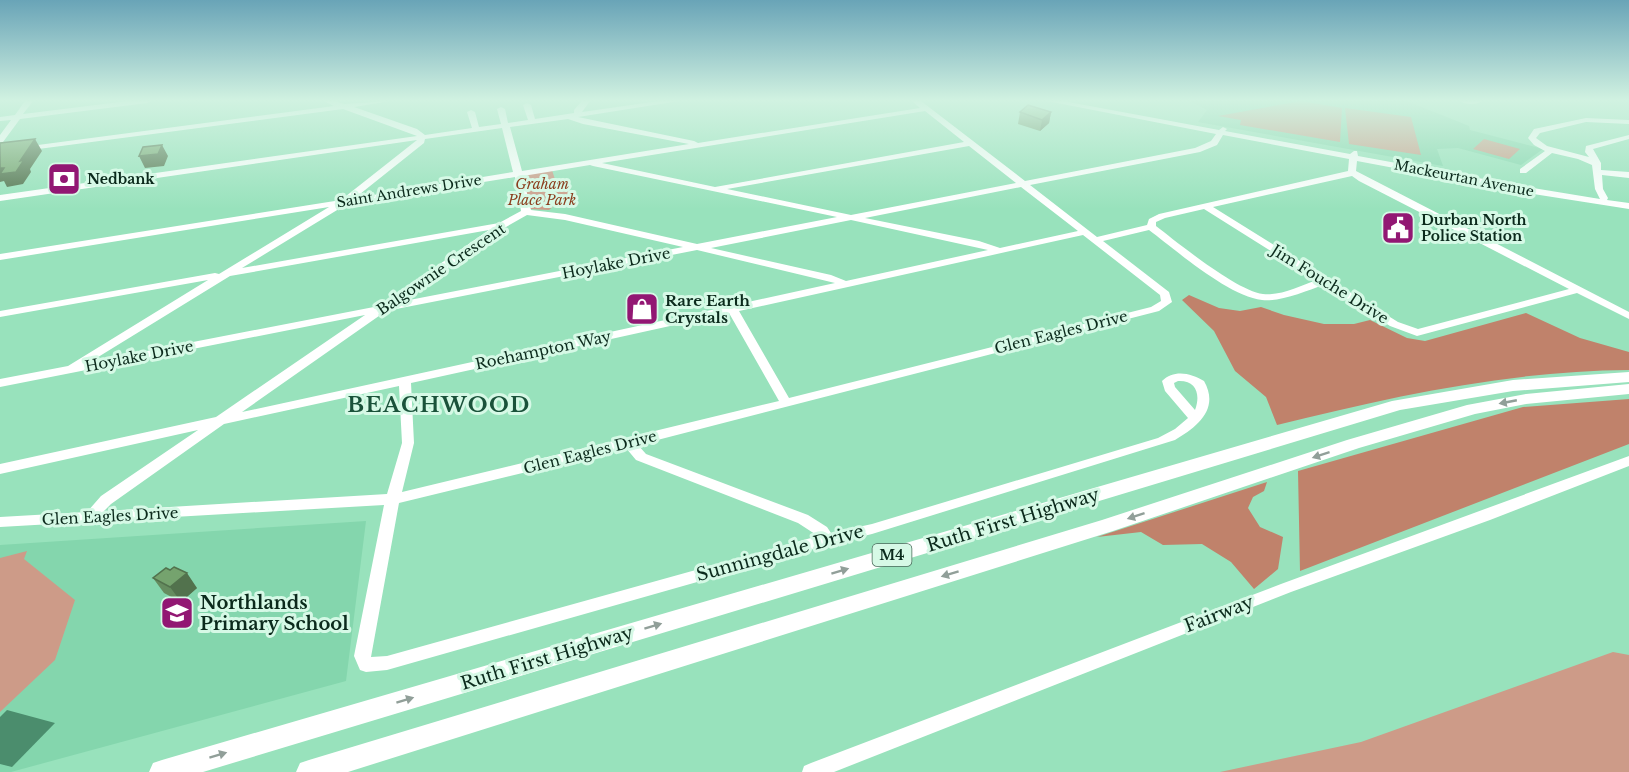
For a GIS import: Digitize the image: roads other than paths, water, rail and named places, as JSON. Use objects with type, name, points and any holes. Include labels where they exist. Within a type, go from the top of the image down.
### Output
[{"type":"highway","name":"Ruth First Highway","points":[[162,772],[1398,405],[1513,384],[1629,377]]},
{"type":"highway","name":"Ruth First Highway","points":[[309,772],[1106,526],[1353,444],[1473,409],[1526,399],[1629,389]]},
{"type":"street","points":[[0,152],[114,137]]},
{"type":"street","points":[[0,198],[429,137]]},
{"type":"street","points":[[509,137],[526,212],[565,217],[698,247],[831,278],[845,284]]},
{"type":"street","points":[[659,137],[699,145]]},
{"type":"street","name":"Saint Andrews Drive","points":[[0,257],[749,137]]},
{"type":"street","points":[[963,137],[1096,240],[1151,227],[1238,288],[1255,296],[1272,296],[1326,281]]},
{"type":"street","name":"Hoylake Drive","points":[[0,383],[1205,148],[1214,143],[1218,137]]},
{"type":"street","name":"Mackeurtan Avenue","points":[[1255,137],[1629,204]]},
{"type":"street","points":[[1533,137],[1533,141],[1551,150],[1585,158],[1597,168],[1629,175]]},
{"type":"street","points":[[1604,198],[1598,185],[1596,159],[1589,152],[1589,148],[1629,137]]},
{"type":"street","points":[[70,369],[86,357],[344,202],[418,144],[422,138]]},
{"type":"street","points":[[711,189],[971,143]]},
{"type":"street","points":[[1523,171],[1551,150]]},
{"type":"street","points":[[1352,173],[1354,155]]},
{"type":"street","name":"Mackeurtan Avenue","points":[[1354,155],[1527,190],[1629,204]]},
{"type":"street","points":[[589,163],[979,244],[1000,251]]},
{"type":"street","points":[[1151,227],[1152,221],[1156,218],[1352,173],[1629,316]]},
{"type":"street","name":"Jim Fouche Drive","points":[[1205,206],[1394,324],[1417,333],[1578,290]]},
{"type":"street","name":"Balgownie Crescent","points":[[90,517],[106,500],[502,225],[526,212]]},
{"type":"street","points":[[0,314],[502,225]]},
{"type":"street","name":"Roehampton Way","points":[[0,469],[1085,232]]},
{"type":"street","name":"Glen Eagles Drive","points":[[0,522],[394,499],[1155,309],[1167,302],[1165,294],[1096,240]]},
{"type":"street","points":[[732,309],[785,401]]},
{"type":"street","points":[[394,499],[409,436],[405,380]]},
{"type":"street","name":"Sunningdale Drive","points":[[394,499],[388,517],[362,656],[366,665],[387,663],[827,539],[872,529],[1163,441],[1183,431],[1195,418]]},
{"type":"street","points":[[629,442],[641,457],[803,519],[822,531],[827,539]]},
{"type":"street","name":"Fairway","points":[[811,772],[1286,588],[1629,461]]},
{"type":"place","name":"Nedbank","points":[[64,179]]},
{"type":"place","name":"Durban North Police Station","points":[[1398,228]]},
{"type":"place","name":"Rare Earth Crystals","points":[[642,309]]},
{"type":"place","name":"Northlands Primary School","points":[[177,613]]},
{"type":"district","name":"BEACHWOOD","points":[[439,405]]},
{"type":"park label","name":"Graham Place Park","points":[[542,192]]}]
